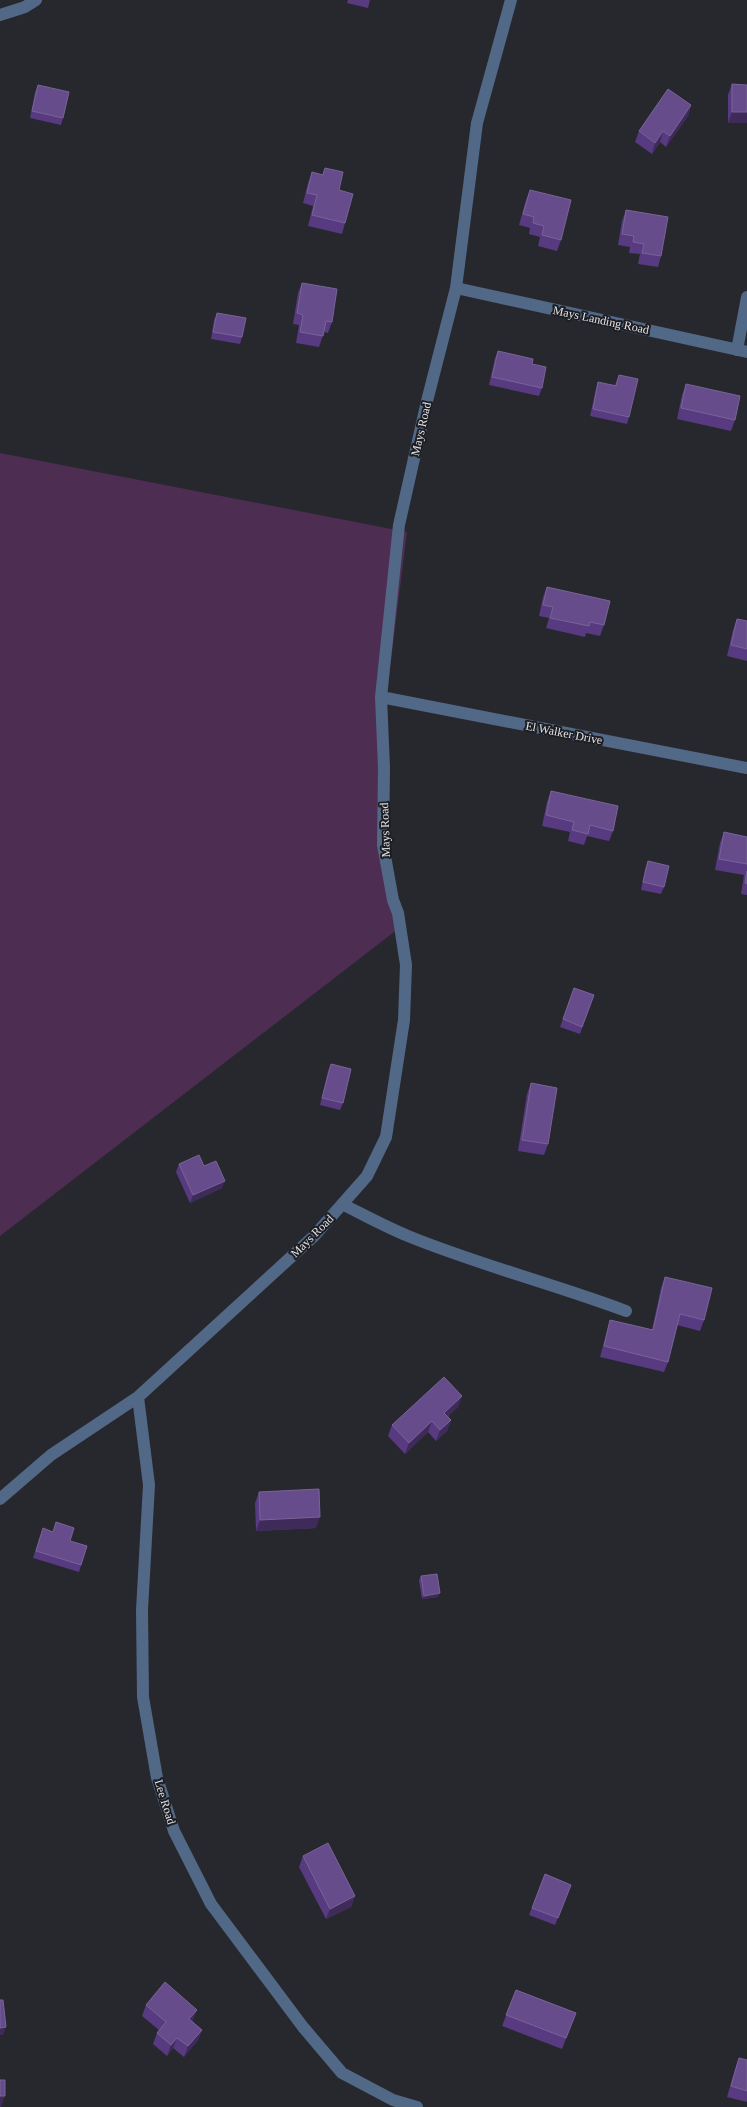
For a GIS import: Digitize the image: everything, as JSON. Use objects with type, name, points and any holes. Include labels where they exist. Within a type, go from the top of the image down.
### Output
[{"type":"street","points":[[0,15],[4,16],[36,0]]},
{"type":"street","name":"Mays Road","points":[[0,1499],[51,1455],[138,1397],[314,1236],[366,1176],[386,1136],[404,1020],[406,965],[398,912],[393,900],[383,845],[384,768],[381,698],[399,526],[425,408],[456,288],[477,123],[511,0]]},
{"type":"street","name":"Mays Landing Road","points":[[456,288],[742,351]]},
{"type":"street","points":[[742,351],[747,297]]},
{"type":"street","name":"El Walker Drive","points":[[381,698],[747,768]]},
{"type":"street","points":[[342,1204],[407,1236],[626,1310]]},
{"type":"street","name":"Lee Road","points":[[138,1397],[149,1485],[142,1610],[143,1697],[157,1778],[174,1831],[211,1904],[303,2027],[342,2073],[393,2100],[417,2107]]},
{"type":"shaded area","points":[[0,453],[407,532],[389,676],[380,789],[398,929],[0,1236]]},
{"type":"building","points":[[732,84],[747,85],[747,112],[732,112]]},
{"type":"building","points":[[38,85],[69,92],[63,118],[32,111]]},
{"type":"building","points":[[668,89],[691,105],[670,136],[663,131],[655,143],[639,131]]},
{"type":"building","points":[[325,168],[343,172],[339,190],[353,194],[345,223],[312,215],[317,195],[307,193],[312,172],[323,175]]},
{"type":"building","points":[[530,190],[571,200],[561,240],[542,235],[544,226],[533,223],[534,217],[523,214]]},
{"type":"building","points":[[626,210],[668,217],[661,256],[642,253],[644,244],[633,242],[634,236],[622,234]]},
{"type":"building","points":[[302,283],[337,289],[332,322],[326,321],[323,336],[300,332],[303,315],[297,313]]},
{"type":"building","points":[[217,313],[246,318],[242,337],[213,332]]},
{"type":"building","points":[[498,351],[533,359],[532,364],[546,367],[542,388],[492,377]]},
{"type":"building","points":[[619,375],[638,379],[629,417],[593,409],[598,382],[616,386]]},
{"type":"building","points":[[686,384],[740,396],[735,420],[681,408]]},
{"type":"building","points":[[547,587],[610,601],[604,625],[590,622],[589,626],[550,618],[553,607],[543,605]]},
{"type":"building","points":[[737,619],[747,621],[747,649],[731,645]]},
{"type":"building","points":[[551,791],[618,806],[613,831],[590,825],[588,834],[572,830],[574,822],[546,815]]},
{"type":"building","points":[[724,832],[747,837],[747,864],[719,859]]},
{"type":"building","points":[[648,861],[669,866],[664,887],[643,882]]},
{"type":"building","points":[[574,988],[594,995],[582,1027],[563,1019]]},
{"type":"building","points":[[331,1064],[351,1069],[343,1103],[322,1098]]},
{"type":"building","points":[[531,1083],[557,1088],[548,1144],[522,1140]]},
{"type":"building","points":[[199,1155],[204,1166],[216,1161],[225,1181],[193,1195],[179,1164]]},
{"type":"building","points":[[665,1277],[712,1288],[704,1320],[680,1314],[668,1362],[604,1346],[610,1320],[653,1330]]},
{"type":"building","points":[[444,1377],[462,1396],[444,1413],[451,1420],[440,1430],[432,1421],[409,1443],[392,1425]]},
{"type":"building","points":[[319,1489],[320,1517],[260,1520],[259,1492]]},
{"type":"building","points":[[56,1522],[74,1528],[70,1541],[87,1546],[81,1565],[36,1551],[43,1528],[53,1532]]},
{"type":"building","points":[[437,1574],[440,1593],[424,1596],[421,1576]]},
{"type":"building","points":[[328,1843],[355,1896],[330,1909],[303,1856]]},
{"type":"building","points":[[545,1874],[571,1885],[558,1918],[532,1908]]},
{"type":"building","points":[[165,1982],[197,2010],[189,2019],[202,2030],[188,2046],[177,2038],[171,2045],[157,2033],[166,2022],[146,2005]]},
{"type":"building","points":[[516,1990],[576,2013],[566,2038],[506,2015]]},
{"type":"building","points":[[0,2000],[3,2000],[6,2027],[0,2028]]},
{"type":"building","points":[[739,2058],[747,2060],[747,2091],[731,2086]]},
{"type":"building","points":[[0,2080],[5,2080],[5,2096],[0,2096]]}]
